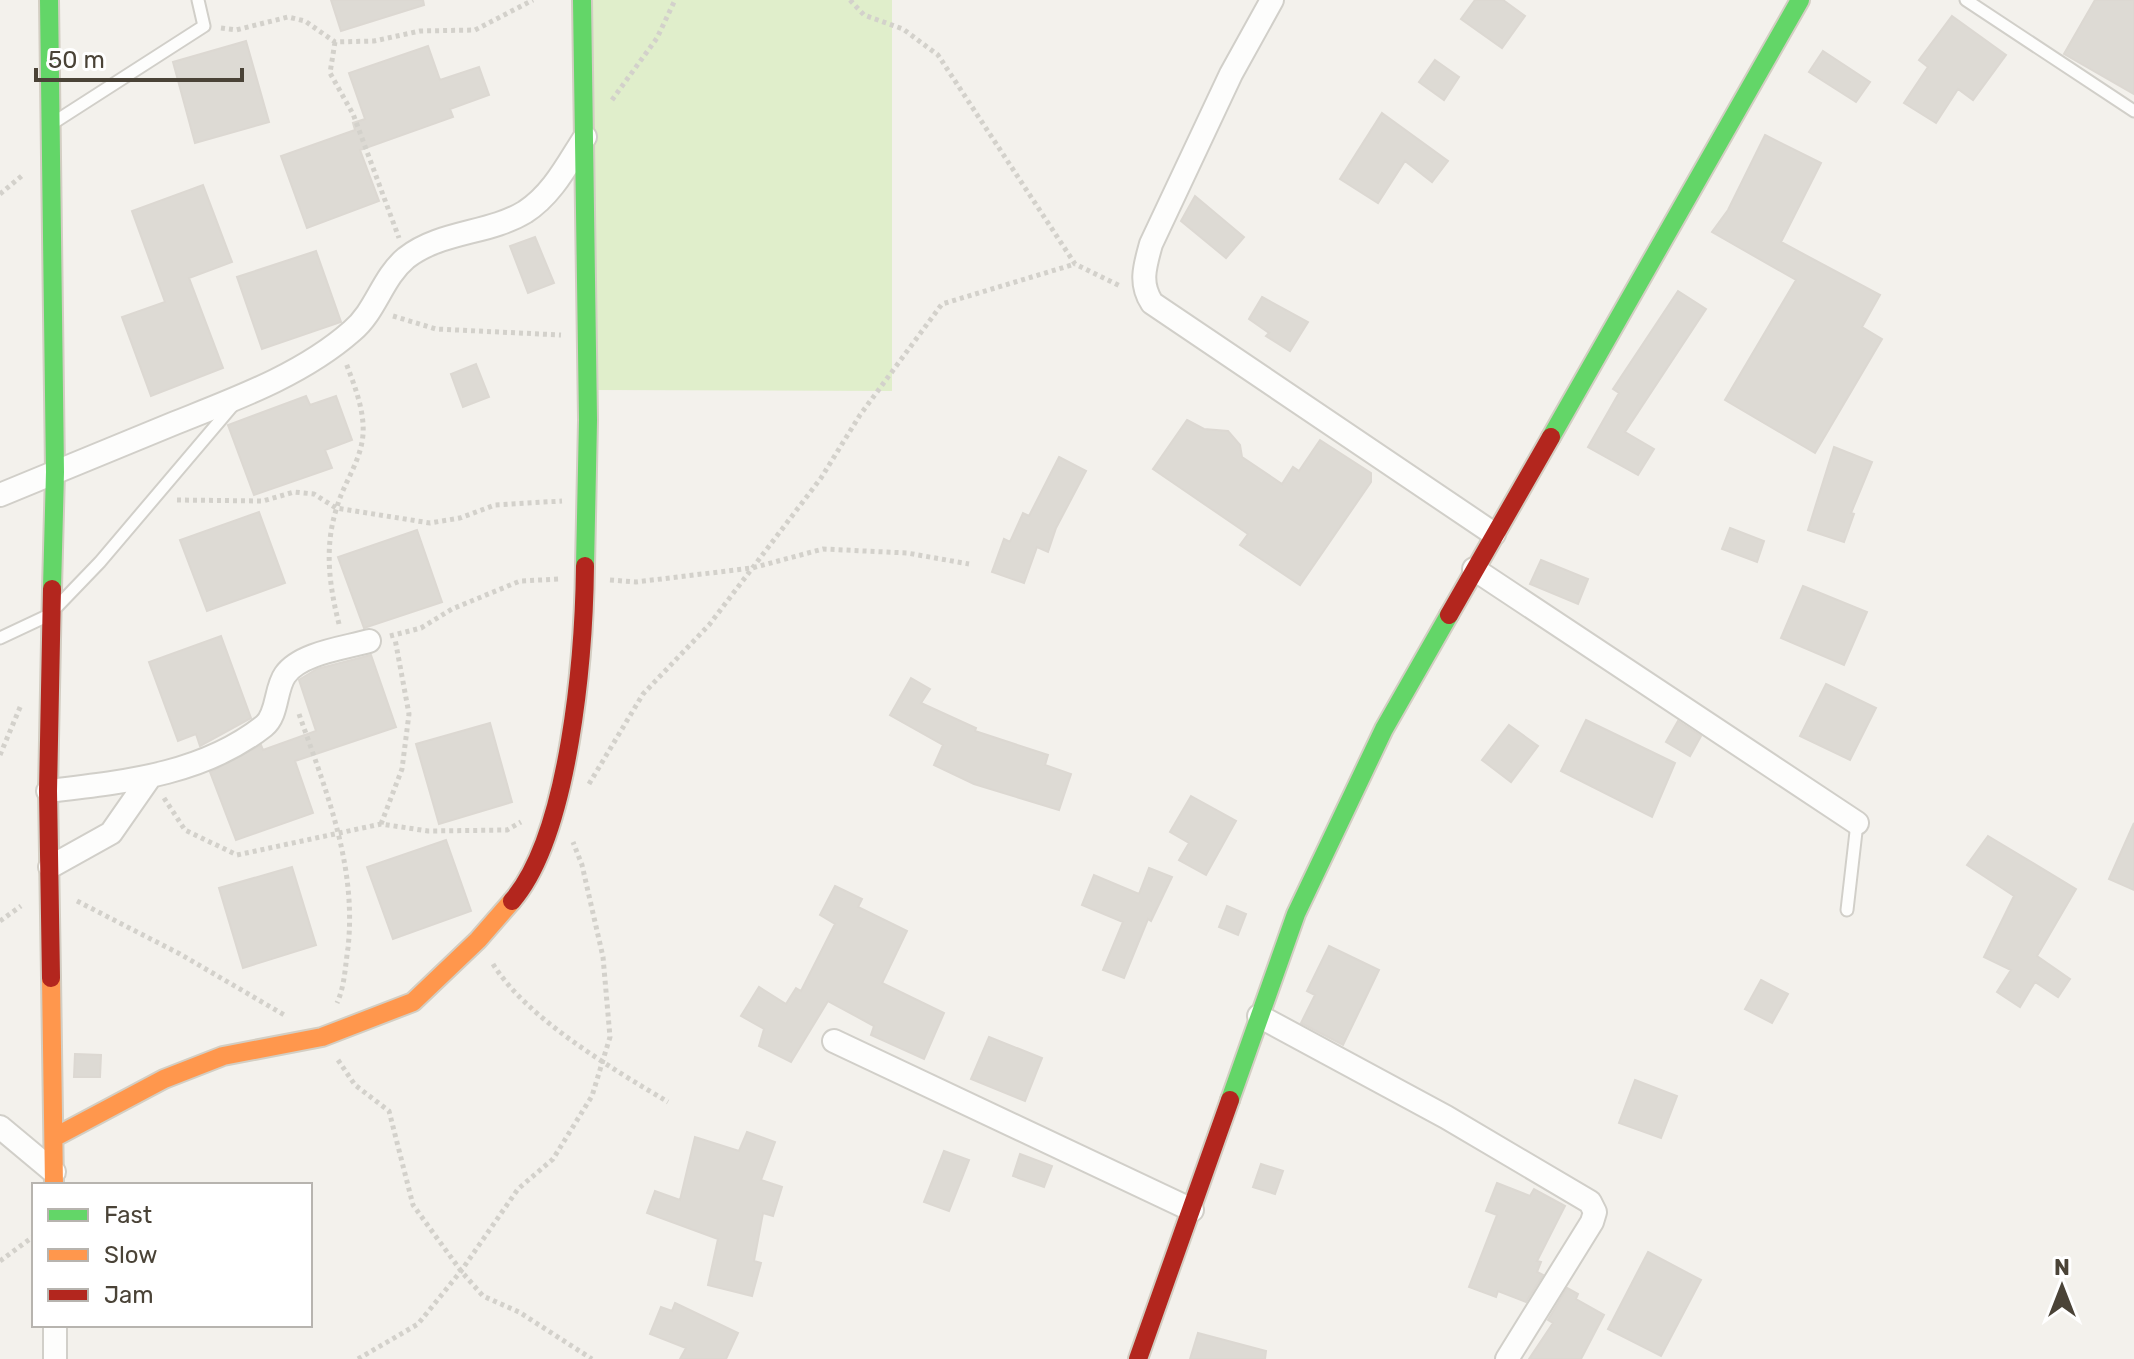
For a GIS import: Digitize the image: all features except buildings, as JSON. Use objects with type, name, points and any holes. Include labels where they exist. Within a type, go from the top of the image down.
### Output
[{"type":"street","points":[[49,0],[53,123],[55,472],[49,615],[48,791],[54,1178]]},
{"type":"street","points":[[55,1137],[164,1079],[223,1056],[322,1037],[413,1002],[478,940],[528,882],[557,803],[574,701],[585,578],[588,337],[582,0]]},
{"type":"street","points":[[1272,0],[1231,74],[1151,244],[1143,272],[1145,292],[1152,303],[1494,534]]},
{"type":"street","points":[[1138,1359],[1296,914],[1337,822],[1384,729],[1474,569],[1800,0]]},
{"type":"street","points":[[0,495],[240,397],[299,367],[342,339],[373,310],[391,275],[407,258],[437,242],[524,212],[554,186],[585,137]]},
{"type":"street","points":[[1474,569],[1857,823]]},
{"type":"street","points":[[48,791],[150,777],[181,769],[240,742],[268,723],[285,675],[301,662],[369,641]]},
{"type":"street","points":[[50,877],[111,833],[150,777]]},
{"type":"street","points":[[1259,1016],[1446,1117],[1590,1202],[1595,1212],[1592,1222],[1507,1359]]},
{"type":"street","points":[[834,1041],[1192,1210]]},
{"type":"street","points":[[0,1127],[54,1178]]},
{"type":"street","points":[[55,1327],[55,1359]]},
{"type":"lane","points":[[53,123],[204,26],[198,0]]},
{"type":"lane","points":[[1966,0],[2134,111]]},
{"type":"lane","points":[[0,638],[49,615],[240,397]]},
{"type":"lane","points":[[1847,910],[1857,823]]},
{"type":"path","points":[[204,26],[236,30],[288,17],[305,21],[335,42],[374,41],[420,31],[475,30],[533,0]]},
{"type":"path","points":[[585,137],[657,38],[675,0]]},
{"type":"path","points":[[850,0],[864,15],[903,29],[938,55],[1075,264],[1115,284],[1145,292]]},
{"type":"path","points":[[335,42],[330,73],[353,114],[407,258]]},
{"type":"path","points":[[150,777],[185,830],[237,855],[381,824],[428,831],[507,830],[557,803],[591,783],[643,694],[709,625],[821,478],[860,415],[942,304],[1075,264]]},
{"type":"path","points":[[373,310],[436,329],[588,337]]},
{"type":"path","points":[[342,339],[345,361],[359,397],[362,442],[336,508],[328,584],[346,648]]},
{"type":"path","points":[[153,499],[251,502],[294,492],[314,494],[336,508],[430,523],[460,518],[495,505],[587,500]]},
{"type":"path","points":[[369,641],[421,628],[452,609],[520,581],[585,578],[636,582],[752,568],[823,549],[907,553],[969,564]]},
{"type":"path","points":[[381,824],[402,769],[409,714],[394,635]]},
{"type":"path","points":[[285,675],[341,833],[352,912],[343,989],[322,1037]]},
{"type":"path","points":[[0,735],[5,742]]},
{"type":"path","points":[[358,1359],[418,1324],[461,1271],[518,1189],[553,1159],[592,1096],[610,1037],[603,957],[582,865],[572,840]]},
{"type":"path","points":[[0,921],[50,877],[322,1037],[355,1085],[389,1111],[413,1205],[461,1271],[483,1296],[519,1312],[592,1359]]},
{"type":"path","points":[[478,940],[507,987],[602,1062],[668,1102]]},
{"type":"path","points":[[0,1261],[32,1237]]},
{"type":"green space","points":[[592,0],[892,0],[892,391],[591,390]]},
{"type":"traffic: fast","points":[[49,0],[55,472],[52,589]]},
{"type":"traffic: fast","points":[[582,0],[588,420],[585,566]]},
{"type":"traffic: fast","points":[[1551,437],[1800,0]]},
{"type":"traffic: fast","points":[[1230,1100],[1296,914],[1384,729],[1449,615]]},
{"type":"traffic: slow","points":[[55,1137],[164,1079],[223,1056],[322,1037],[413,1002],[478,940],[512,901]]},
{"type":"traffic: slow","points":[[51,978],[54,1183]]},
{"type":"traffic: jam","points":[[1449,615],[1551,437]]},
{"type":"traffic: jam","points":[[512,901],[532,871],[548,833],[560,789],[577,693],[585,566]]},
{"type":"traffic: jam","points":[[51,978],[48,791],[52,589]]},
{"type":"traffic: jam","points":[[1138,1359],[1230,1100]]}]
